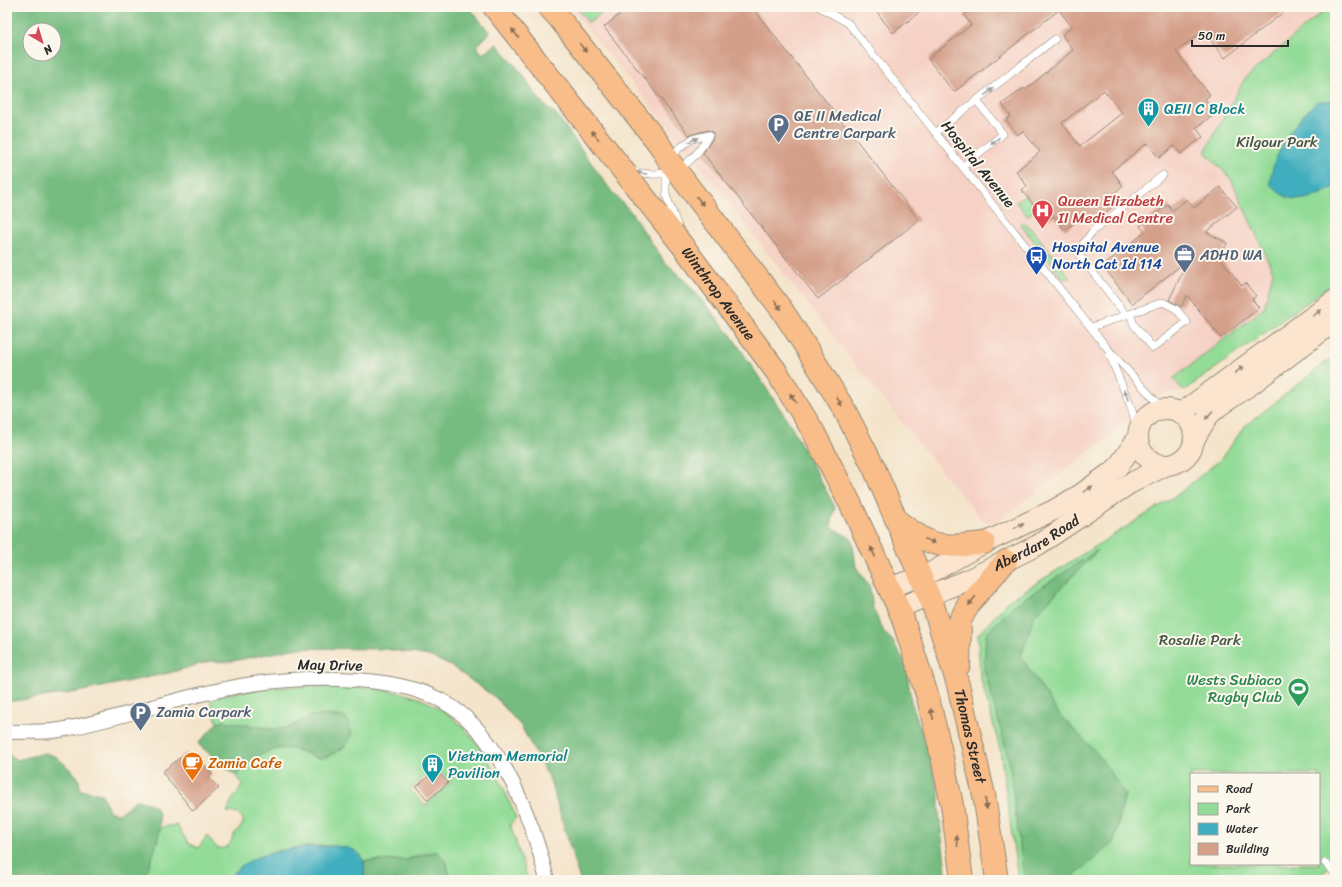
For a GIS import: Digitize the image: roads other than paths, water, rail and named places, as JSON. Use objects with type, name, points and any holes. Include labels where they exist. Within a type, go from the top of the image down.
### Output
[{"type":"main road","name":"Winthrop Avenue","points":[[494,7],[686,250],[776,371],[813,431],[851,504],[898,608]]},
{"type":"main road","points":[[548,7],[559,18],[670,160],[782,310],[804,344],[844,409],[874,468],[929,596]]},
{"type":"main road","points":[[1335,300],[1172,411],[1146,416],[1141,423],[1138,435],[1141,451],[1150,461],[1167,465],[1182,460],[1188,454],[1194,440],[1208,416],[1218,407],[1252,384],[1335,321]]},
{"type":"main road","points":[[1172,411],[1191,424],[1194,440]]},
{"type":"main road","name":"Aberdare Road","points":[[889,588],[920,576],[984,543],[1054,510],[1101,481],[1117,468],[1138,435]]},
{"type":"main road","name":"Aberdare Road","points":[[898,608],[965,581],[1038,545],[1129,484],[1167,465]]},
{"type":"main road","points":[[897,521],[925,540],[937,544],[955,546],[984,543]]},
{"type":"main road","points":[[958,685],[960,621],[969,602],[1006,561]]},
{"type":"main road","name":"Thomas Street","points":[[929,596],[958,685],[984,795],[998,880]]},
{"type":"main road","points":[[898,608],[928,698],[940,748],[952,805],[962,880]]},
{"type":"street","name":"May Drive","points":[[7,732],[58,730],[117,717],[221,689],[279,681],[343,679],[414,689],[438,698],[453,707],[487,741],[507,770],[528,818],[542,856],[547,880]]},
{"type":"lane","name":"Hospital Avenue","points":[[824,8],[848,23],[1092,327],[1107,348],[1172,411]]},
{"type":"lane","points":[[936,132],[1055,39]]},
{"type":"lane","points":[[963,166],[1003,134],[977,101]]},
{"type":"lane","points":[[620,166],[645,175],[670,160]]},
{"type":"lane","points":[[670,160],[666,195],[686,250]]},
{"type":"lane","points":[[1092,327],[1128,314],[1163,302],[1176,309],[1187,322],[1153,348],[1134,325],[1128,314],[1077,252],[1092,232],[1163,175]]},
{"type":"lane","name":"Hospital Avenue","points":[[1107,348],[1131,407],[1138,435]]},
{"type":"lane","points":[[1325,863],[1335,873]]},
{"type":"water","points":[[1335,100],[1335,187],[1309,198],[1301,199],[1293,199],[1278,192],[1270,184],[1271,173],[1286,138],[1301,117],[1318,101]]},
{"type":"water","points":[[334,846],[350,848],[360,854],[364,864],[364,880],[228,880],[237,870],[248,862],[261,856],[291,849]]},
{"type":"place","name":"QEII C Block","points":[[1149,128]]},
{"type":"place","name":"QE II Medical Centre Carpark","points":[[779,144]]},
{"type":"place","name":"Queen Elizabeth II Medical Centre","points":[[1042,230]]},
{"type":"place","name":"ADHD WA","points":[[1185,274]]},
{"type":"place","name":"Hospital Avenue North Cat Id 114","points":[[1036,276]]},
{"type":"place","name":"Wests Subiaco Rugby Club","points":[[1298,708]]},
{"type":"place","name":"Zamia Carpark","points":[[141,732]]},
{"type":"place","name":"Zamia Cafe","points":[[192,782]]},
{"type":"place","name":"Vietnam Memorial Pavilion","points":[[432,784]]},
{"type":"park label","name":"Kilgour Park","points":[[1277,142]]},
{"type":"park label","name":"Rosalie Park","points":[[1200,640]]}]
